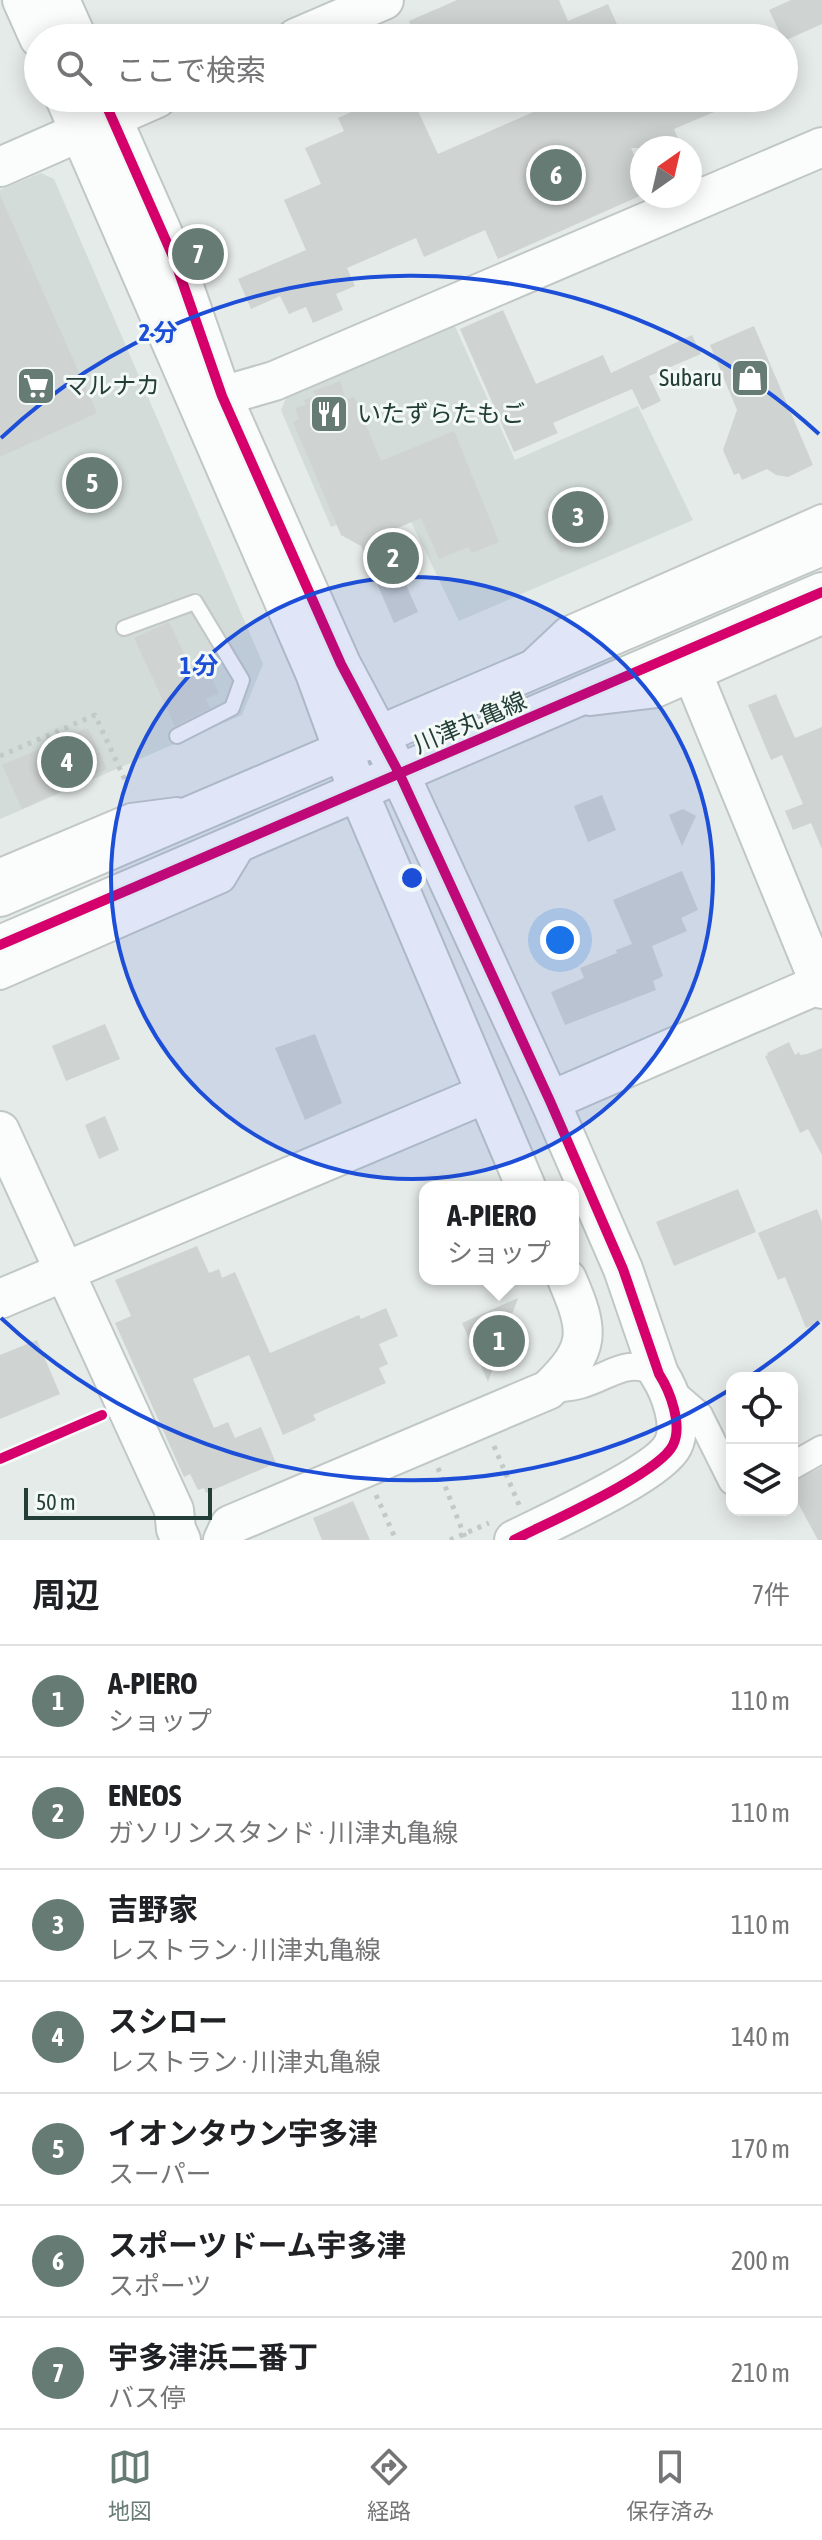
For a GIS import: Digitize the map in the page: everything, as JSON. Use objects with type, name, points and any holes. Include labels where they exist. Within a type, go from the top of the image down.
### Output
[{"type":"street","points":[[22,0],[33,24]]},
{"type":"street","points":[[60,0],[71,24]]},
{"type":"street","points":[[328,24],[384,0]]},
{"type":"street","points":[[0,167],[88,112]]},
{"type":"street","points":[[90,112],[211,403],[358,791],[523,1181]]},
{"type":"street","points":[[211,403],[274,381],[822,147]]},
{"type":"street","points":[[211,403],[400,775],[550,1101],[623,1269],[664,1382],[675,1424],[675,1442],[666,1456],[639,1474],[509,1524]]},
{"type":"street","points":[[516,679],[566,631],[822,518]]},
{"type":"street","name":"川津丸亀線","points":[[0,897],[822,546]]},
{"type":"street","name":"川津丸亀線","points":[[0,945],[822,592]]},
{"type":"street","points":[[560,706],[656,694],[822,621]]},
{"type":"street","points":[[550,1101],[821,985],[694,677]]},
{"type":"street","points":[[0,872],[131,817],[210,806]]},
{"type":"street","points":[[0,976],[222,879],[245,841]]},
{"type":"street","points":[[0,1299],[485,1094]]},
{"type":"street","points":[[0,1131],[177,1525],[198,1520],[226,1532],[548,1390],[579,1385],[626,1366],[644,1366],[699,1415],[726,1469]]},
{"type":"street","points":[[548,1390],[577,1357],[584,1337],[581,1315],[569,1285]]},
{"type":"street","points":[[798,1463],[822,1449]]},
{"type":"lane","points":[[124,628],[195,602],[242,680],[232,708],[177,736]]},
{"type":"path","points":[[0,756],[95,715],[125,780]]},
{"type":"path","points":[[450,1540],[509,1524],[490,1437]]},
{"type":"path","points":[[435,1460],[465,1537]]},
{"type":"path","points":[[373,1486],[396,1540]]},
{"type":"shaded area","points":[[41,173],[54,179],[263,664],[242,715],[0,819],[0,190]]},
{"type":"shaded area","points":[[454,324],[515,460],[638,406],[693,520],[459,621],[400,499],[331,527],[281,410],[287,396]]},
{"type":"building","points":[[457,0],[559,0],[568,21],[608,4],[617,24],[410,24],[409,21]]},
{"type":"building","points":[[791,0],[822,0],[822,24],[798,35],[798,24],[776,24],[769,10]]},
{"type":"building","points":[[351,112],[418,112],[438,154],[533,112],[714,112],[674,129],[677,136],[630,136],[630,200],[498,259],[485,230],[424,257],[416,238],[347,268],[355,286],[336,294],[343,310],[313,323],[306,307],[289,314],[280,296],[251,309],[238,279],[306,250],[284,200],[321,184],[305,148],[344,131],[338,118]]},
{"type":"building","points":[[0,195],[97,413],[0,457]]},
{"type":"building","points":[[503,310],[536,384],[603,355],[611,373],[692,335],[701,354],[649,376],[661,401],[642,410],[632,389],[553,423],[558,433],[514,452],[460,329]]},
{"type":"building","name":"Subaru","points":[[754,326],[813,465],[788,477],[776,475],[767,469],[742,480],[739,473],[734,475],[723,450],[737,410],[710,345]]},
{"type":"building","points":[[340,381],[346,400],[354,396],[381,461],[454,431],[499,542],[472,553],[468,547],[439,559],[421,518],[384,534],[418,612],[394,623],[361,546],[341,535],[293,422],[299,419],[295,408],[306,405],[304,400],[316,396],[313,391]]},
{"type":"building","points":[[585,494],[589,499],[601,494],[614,524],[603,529],[605,534],[560,553],[543,511]]},
{"type":"building","points":[[169,622],[193,673],[206,667],[219,693],[205,699],[210,708],[175,726],[134,638]]},
{"type":"building","points":[[776,694],[795,738],[822,727],[822,849],[811,823],[793,830],[785,811],[803,804],[782,755],[771,760],[748,705]]},
{"type":"building","points":[[88,728],[107,769],[22,809],[2,765]]},
{"type":"building","points":[[602,795],[616,830],[588,842],[574,806]]},
{"type":"building","points":[[683,809],[696,816],[682,846],[669,815]]},
{"type":"building","points":[[682,871],[698,910],[681,918],[687,931],[652,946],[663,976],[653,981],[656,990],[565,1025],[551,992],[584,978],[580,968],[632,944],[613,900]]},
{"type":"building","points":[[105,1024],[120,1059],[66,1081],[52,1046]]},
{"type":"building","points":[[315,1034],[342,1103],[305,1120],[275,1048]]},
{"type":"building","points":[[789,1042],[795,1055],[822,1048],[822,1155],[808,1129],[800,1133],[765,1056]]},
{"type":"building","points":[[105,1116],[119,1150],[99,1159],[85,1125]]},
{"type":"building","points":[[738,1189],[756,1232],[674,1266],[656,1222]]},
{"type":"building","points":[[817,1209],[822,1222],[822,1321],[806,1328],[785,1277],[778,1280],[758,1233]]},
{"type":"building","points":[[197,1246],[209,1273],[219,1269],[222,1278],[235,1272],[270,1353],[359,1315],[361,1319],[386,1308],[398,1336],[379,1344],[388,1364],[379,1368],[386,1383],[313,1415],[316,1420],[283,1435],[249,1355],[193,1379],[214,1428],[228,1422],[235,1438],[261,1427],[276,1463],[206,1493],[204,1488],[198,1490],[190,1474],[184,1477],[115,1323],[131,1316],[115,1280]]},
{"type":"building","points":[[518,1298],[488,1382],[462,1323]]},
{"type":"building","points":[[37,1340],[60,1394],[0,1419],[0,1355]]},
{"type":"building","points":[[822,1467],[822,1540],[818,1540],[798,1503],[798,1479]]},
{"type":"building","points":[[353,1501],[370,1540],[322,1540],[313,1518]]},
{"type":"cycle path","points":[[109,112],[175,261],[222,396],[341,664],[400,775],[550,1101],[623,1269],[674,1408],[676,1437],[664,1457],[625,1483],[514,1540]]},
{"type":"cycle path","points":[[0,945],[822,592]]},
{"type":"cycle path","points":[[0,1459],[102,1415]]},
{"type":"place","name":"スポーツドーム宇多津","points":[[556,175]]},
{"type":"place","name":"宇多津浜二番丁","points":[[198,254]]},
{"type":"place","name":"Subaru","points":[[750,378]]},
{"type":"place","name":"マルナカ","points":[[36,386]]},
{"type":"place","name":"いたずらたもご","points":[[329,414]]},
{"type":"place","name":"イオンタウン宇多津","points":[[92,483]]},
{"type":"place","name":"吉野家","points":[[578,517]]},
{"type":"place","name":"ENEOS","points":[[393,558]]},
{"type":"place","name":"スシロー","points":[[67,762]]},
{"type":"place","name":"A-PIERO","points":[[499,1341]]}]
